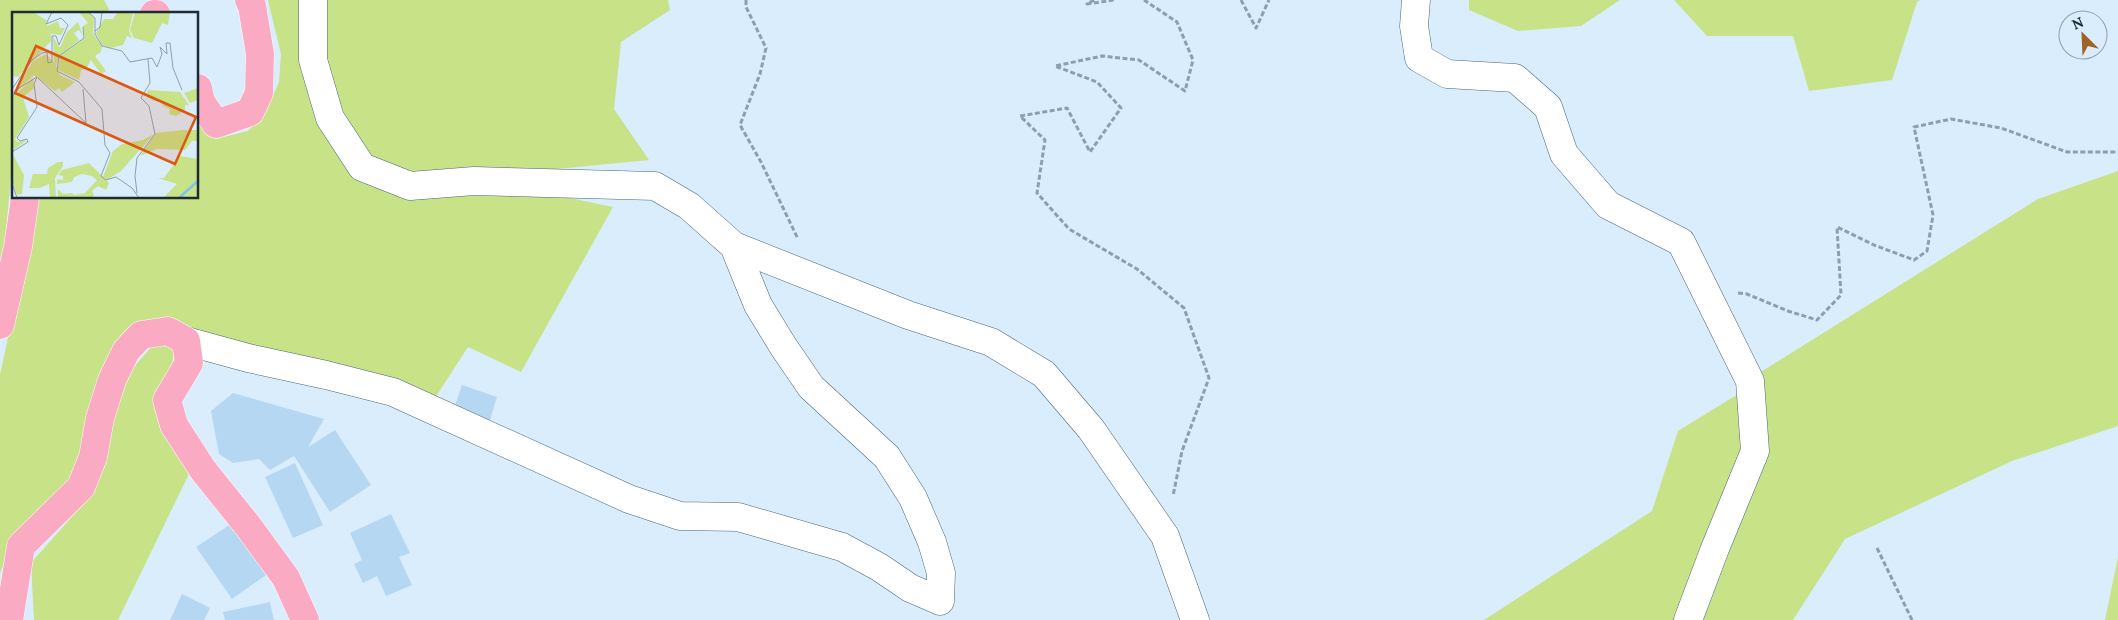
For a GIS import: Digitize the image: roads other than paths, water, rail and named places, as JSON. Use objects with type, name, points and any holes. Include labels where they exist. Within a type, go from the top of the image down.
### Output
[{"type":"main road","points":[[199,95],[200,102],[216,124],[250,112],[259,93],[260,54],[252,6],[249,0]]},
{"type":"main road","points":[[0,325],[18,248],[25,199]]},
{"type":"main road","points":[[10,620],[21,546],[81,488],[93,457],[100,418],[112,380],[126,351],[141,334],[168,331],[186,341],[189,363],[167,400],[174,424],[203,470],[248,526],[286,578],[305,620]]},
{"type":"street","points":[[313,0],[313,60],[330,118],[362,167],[410,186],[474,181],[655,186],[689,206],[734,246],[908,315],[991,342],[1044,374],[1091,429],[1165,536],[1196,620]]},
{"type":"street","points":[[1416,0],[1414,26],[1419,58],[1447,74],[1514,78],[1548,107],[1564,154],[1608,205],[1681,242],[1750,381],[1755,452],[1688,620]]},
{"type":"street","points":[[186,341],[248,358],[393,392],[629,499],[680,516],[738,517],[842,547],[910,588],[940,601],[941,573],[932,542],[913,498],[888,457],[811,387],[758,305],[734,246]]}]
